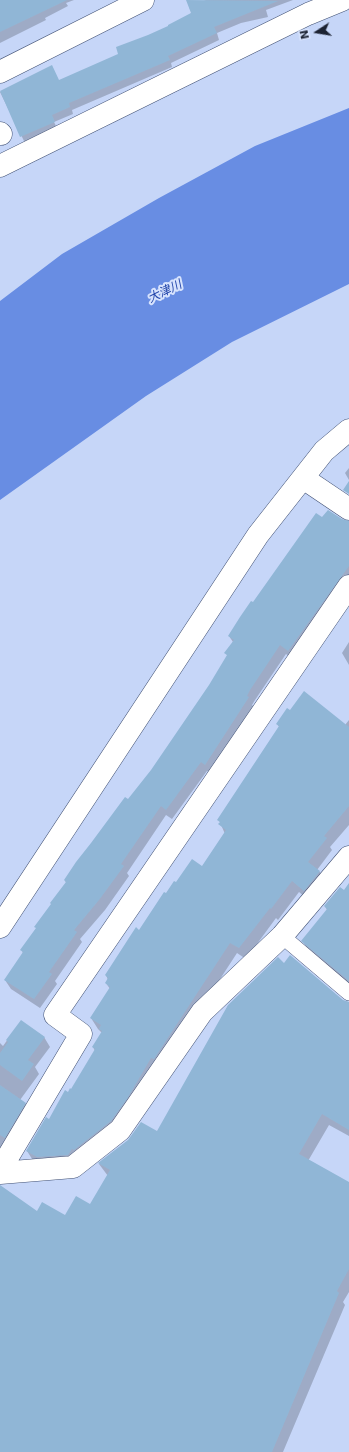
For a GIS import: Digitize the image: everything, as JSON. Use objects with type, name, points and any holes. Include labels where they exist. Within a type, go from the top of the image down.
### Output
[{"type":"street","points":[[0,72],[143,0]]},
{"type":"street","points":[[0,166],[308,14],[342,0]]},
{"type":"street","points":[[0,928],[258,535],[324,451],[349,430]]},
{"type":"street","points":[[304,478],[349,510]]},
{"type":"street","points":[[0,1170],[81,1034],[55,1016],[349,586]]},
{"type":"street","points":[[0,1173],[73,1167],[120,1130],[202,1012],[282,936],[349,857]]},
{"type":"lane","points":[[282,936],[349,993]]},
{"type":"water","name":"大津川","points":[[349,108],[349,284],[232,342],[146,396],[0,500],[0,301],[62,254],[159,198],[255,146]]},
{"type":"building","points":[[0,0],[67,0],[0,32]]},
{"type":"building","points":[[186,0],[278,1],[214,27],[217,33],[168,56],[170,60],[69,103],[70,107],[52,115],[55,122],[20,137],[0,91],[52,65],[59,80],[118,54],[116,47],[168,26],[191,13]]},
{"type":"building","points":[[349,481],[349,494],[343,490]]},
{"type":"building","points":[[328,510],[342,519],[349,521],[349,566],[288,651],[280,645],[250,690],[247,696],[249,697],[205,765],[201,762],[166,810],[161,806],[121,864],[124,866],[99,900],[74,930],[77,932],[49,972],[52,974],[34,999],[4,980],[23,952],[20,950],[36,928],[34,927],[66,882],[64,880],[76,862],[125,797],[128,799],[151,770],[209,685],[227,655],[224,653],[234,640],[228,636],[251,601],[253,602],[316,513],[322,517]]},
{"type":"building","points":[[304,691],[349,727],[349,806],[324,836],[327,838],[308,862],[320,871],[304,891],[292,881],[239,948],[230,943],[154,1059],[151,1058],[127,1099],[111,1121],[74,1150],[72,1149],[68,1155],[37,1157],[26,1151],[46,1117],[49,1119],[65,1090],[68,1092],[70,1088],[71,1089],[95,1049],[92,1047],[102,1031],[99,1029],[101,1025],[90,1018],[110,987],[105,983],[108,978],[105,975],[136,927],[139,930],[164,892],[166,893],[174,881],[176,882],[192,859],[202,866],[226,830],[218,824],[220,822],[217,820],[279,726],[276,724],[287,708],[290,710]]},
{"type":"building","points":[[349,883],[349,981],[301,941],[327,909],[324,906],[340,887],[344,890]]},
{"type":"building","points":[[290,955],[343,1000],[349,1002],[349,1130],[322,1114],[299,1154],[349,1182],[349,1269],[337,1291],[339,1293],[272,1452],[0,1452],[0,1185],[37,1211],[42,1202],[65,1215],[76,1196],[90,1204],[110,1170],[98,1163],[128,1140],[141,1122],[157,1131],[228,1005],[278,957],[284,963]]},
{"type":"building","points":[[21,1020],[45,1037],[28,1060],[34,1064],[22,1081],[0,1065],[0,1053],[8,1042],[6,1040]]},
{"type":"building","points":[[0,1085],[26,1103],[5,1138],[0,1135]]}]
